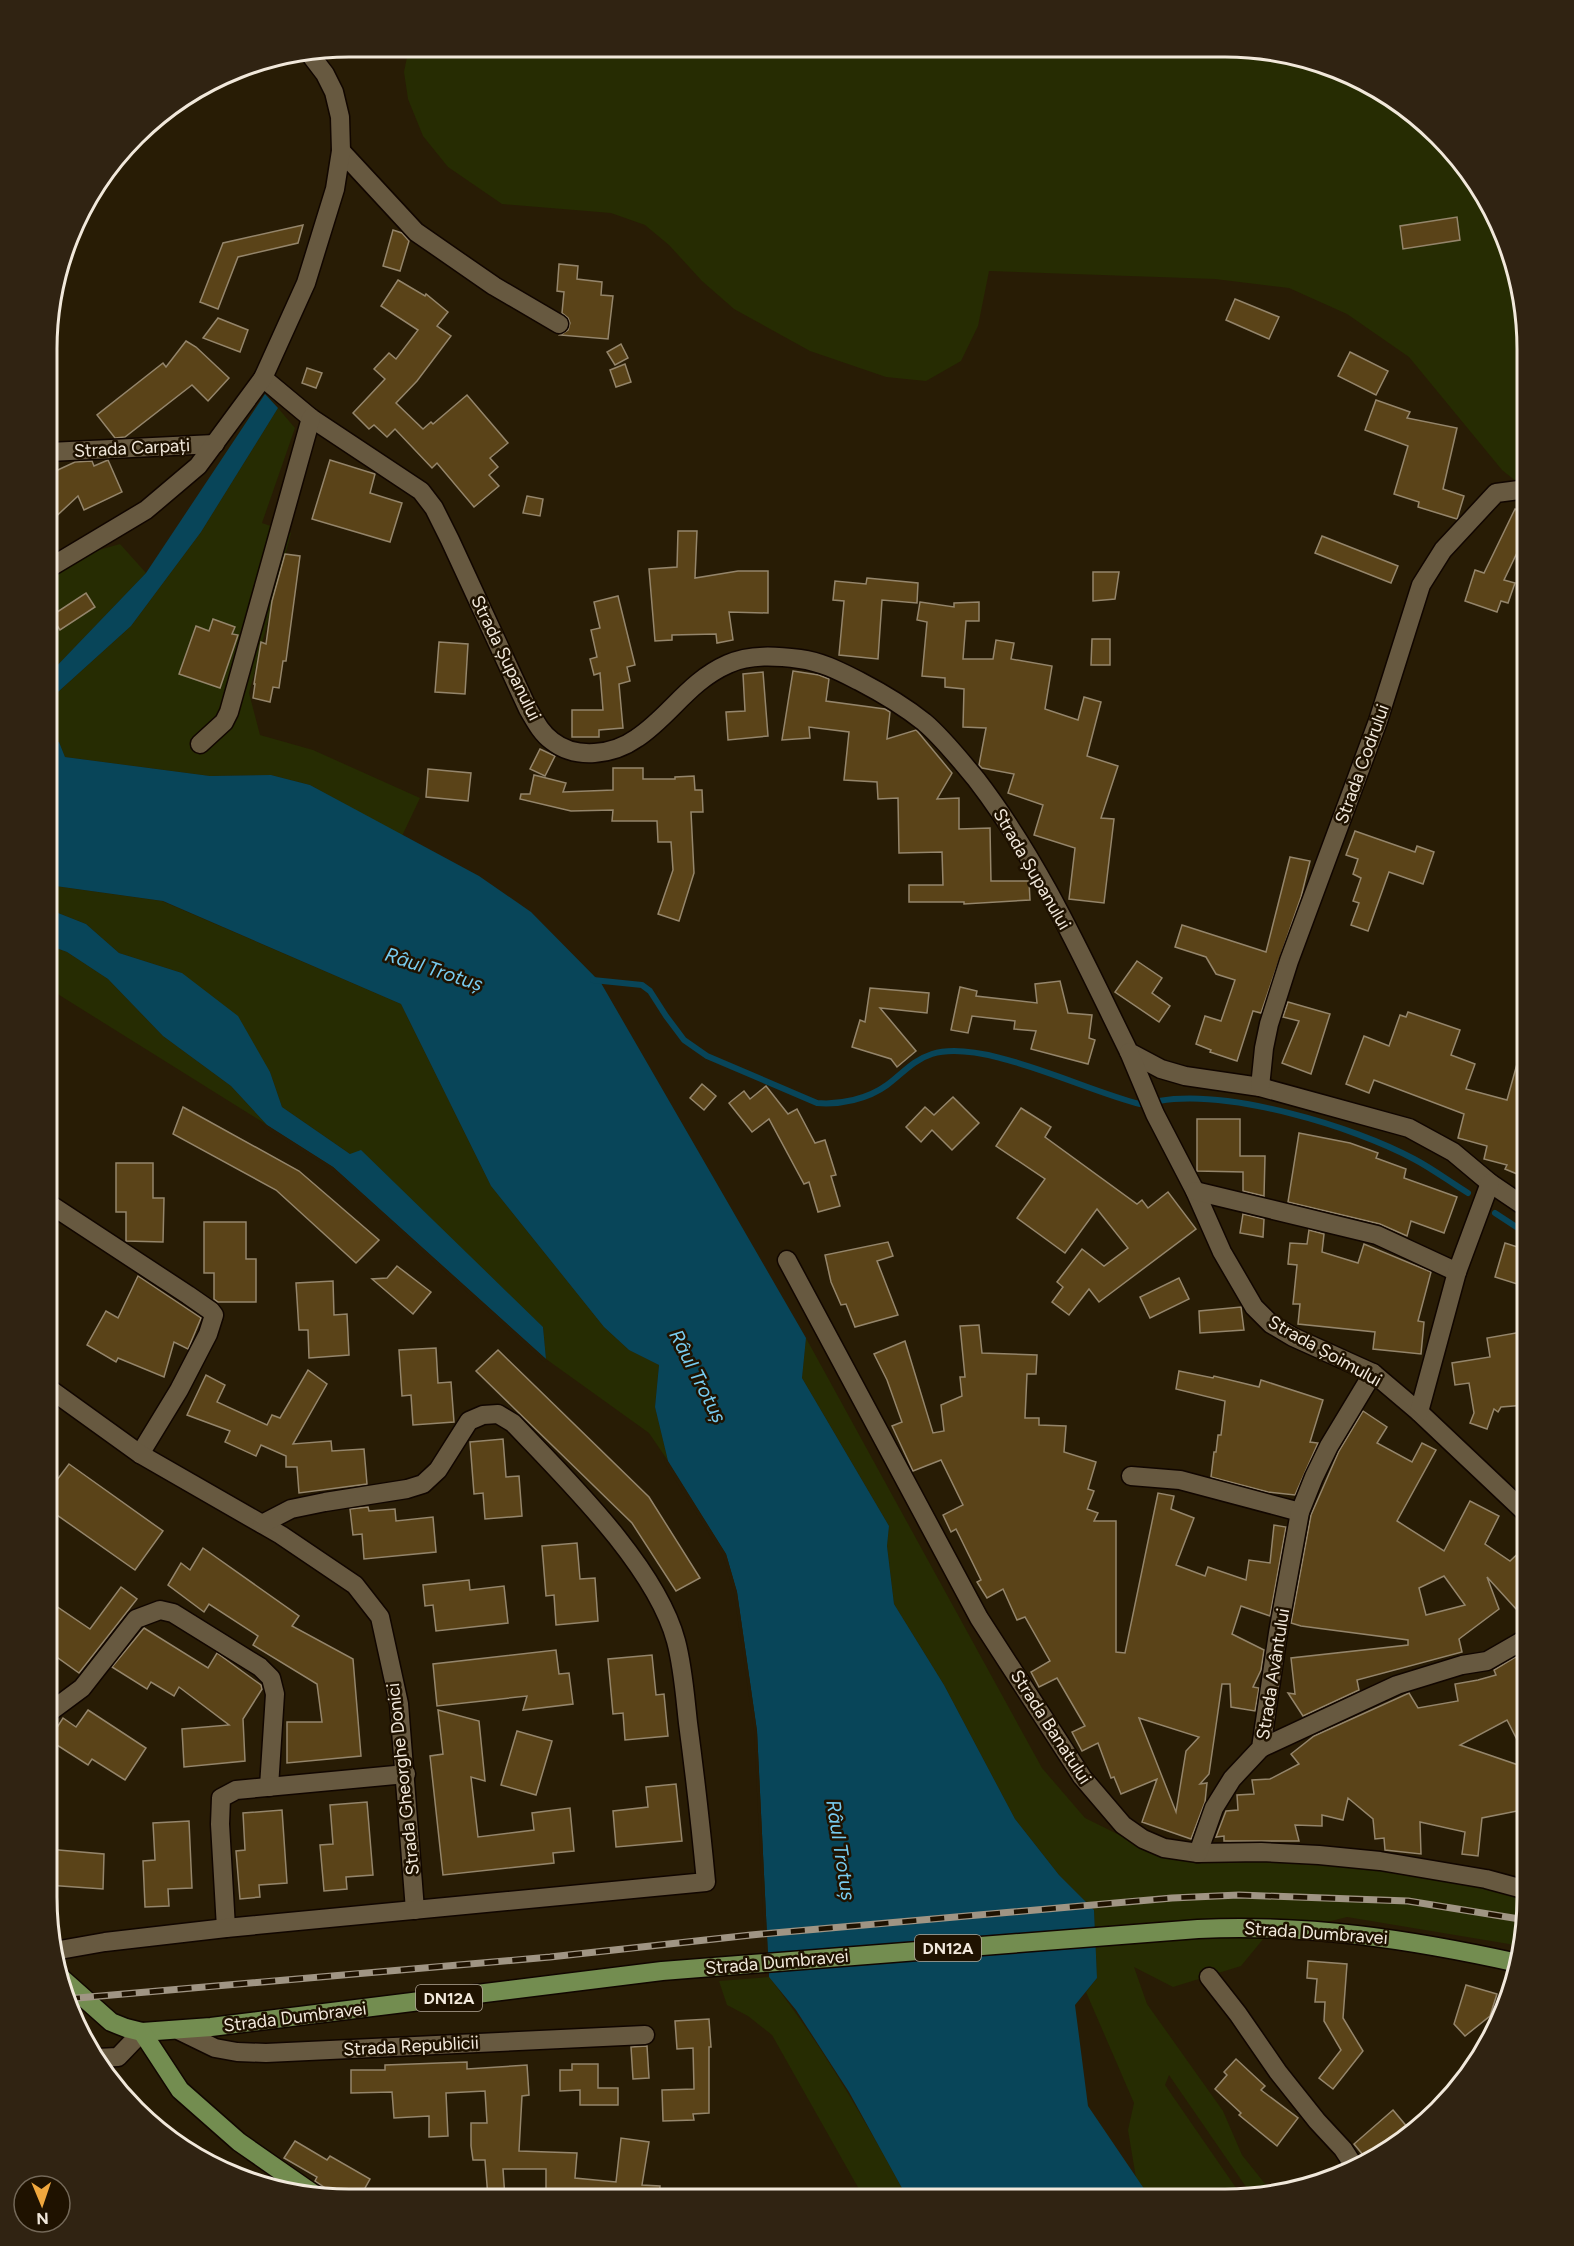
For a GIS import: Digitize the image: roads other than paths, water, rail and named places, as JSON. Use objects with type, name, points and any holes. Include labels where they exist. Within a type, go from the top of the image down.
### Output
[{"type":"main road","name":"Strada Dumbravei","points":[[71,1986],[111,2022],[142,2032],[180,2031],[662,1971],[1251,1927],[1307,1929],[1387,1938],[1509,1961]]},
{"type":"main road","points":[[142,2032],[180,2090],[239,2142],[300,2185]]},
{"type":"street","points":[[263,378],[306,283],[335,189],[341,151],[340,117],[325,74],[313,59]]},
{"type":"street","points":[[341,151],[416,232],[494,286],[559,324]]},
{"type":"street","name":"Strada Șupanului","points":[[263,378],[310,418],[421,490],[434,508],[450,540],[528,709],[538,726],[563,749],[581,753],[601,753],[620,747],[638,738],[680,698],[714,671],[730,663],[751,657],[773,656],[824,664],[886,694],[925,723],[960,759],[999,808],[1024,847],[1129,1052]]},
{"type":"street","name":"Strada Carpați","points":[[57,563],[146,510],[198,466],[263,378]]},
{"type":"street","points":[[200,744],[224,722],[229,712],[310,418]]},
{"type":"street","name":"Strada Carpați","points":[[57,452],[215,444]]},
{"type":"street","name":"Strada Codrului","points":[[1260,1087],[1263,1048],[1289,961],[1378,721],[1421,585],[1443,550],[1496,493],[1517,490]]},
{"type":"street","points":[[1129,1052],[1161,1069],[1185,1076],[1260,1087],[1409,1128],[1453,1152],[1517,1201]]},
{"type":"street","name":"Strada Șoimului","points":[[1129,1052],[1155,1114],[1195,1191],[1222,1252],[1254,1307],[1270,1324],[1293,1337],[1373,1373],[1419,1412],[1517,1505]]},
{"type":"street","points":[[1419,1412],[1457,1272],[1490,1182]]},
{"type":"street","points":[[1195,1191],[1377,1235],[1457,1272]]},
{"type":"street","points":[[57,1209],[188,1294],[214,1315],[208,1334],[179,1390],[140,1454]]},
{"type":"street","name":"Strada Banatului","points":[[787,1260],[979,1617],[1082,1777],[1117,1818],[1143,1839],[1164,1848],[1198,1853],[1273,1853],[1380,1861],[1486,1879],[1517,1887]]},
{"type":"street","name":"Strada Avântului","points":[[1198,1853],[1214,1808],[1232,1779],[1261,1748],[1278,1633],[1300,1512],[1329,1446],[1373,1373]]},
{"type":"street","name":"Strada Gheorghe Donici","points":[[57,1394],[140,1454],[262,1524],[355,1585],[380,1617],[399,1704],[415,1911]]},
{"type":"street","points":[[62,1950],[105,1942],[226,1928],[706,1882],[700,1813],[676,1641],[660,1601],[638,1566],[595,1512],[513,1423],[498,1414],[483,1415],[469,1421],[438,1470],[423,1484],[407,1489],[291,1509],[262,1524]]},
{"type":"street","points":[[1131,1476],[1180,1480],[1300,1512]]},
{"type":"street","points":[[57,1707],[82,1688],[136,1619],[160,1610],[173,1613],[260,1667],[271,1678],[275,1694],[269,1786]]},
{"type":"street","points":[[1261,1748],[1397,1685],[1462,1665],[1487,1661],[1517,1644]]},
{"type":"street","points":[[226,1928],[220,1824],[221,1798],[236,1790],[406,1774]]},
{"type":"street","points":[[1209,1977],[1238,2013],[1278,2072],[1351,2161]]},
{"type":"street","name":"Strada Republicii","points":[[180,2031],[215,2048],[237,2052],[267,2053],[645,2035]]},
{"type":"street","points":[[105,2058],[118,2057],[142,2032]]},
{"type":"water","points":[[265,394],[278,408],[201,532],[131,626],[57,693],[57,666],[146,573]]},
{"type":"water","name":"Râul Trotuș","points":[[57,742],[59,742],[65,757],[210,776],[271,775],[310,785],[479,876],[531,912],[601,983],[806,1338],[802,1378],[889,1526],[887,1546],[894,1604],[944,1685],[1015,1819],[1059,1875],[1094,1910],[1097,1978],[1075,2005],[1088,2106],[1144,2189],[902,2189],[849,2092],[796,2010],[769,1977],[757,1731],[737,1592],[726,1554],[668,1461],[655,1407],[659,1365],[629,1350],[604,1327],[491,1186],[401,1004],[163,901],[57,886]]},
{"type":"water","points":[[57,913],[86,924],[119,953],[182,973],[238,1016],[270,1072],[282,1107],[350,1154],[361,1150],[543,1327],[546,1359],[333,1167],[267,1125],[231,1086],[163,1036],[108,979],[67,952],[57,948]]},
{"type":"waterway","points":[[593,980],[642,985],[650,991],[684,1040],[707,1056],[817,1103],[844,1102],[863,1097],[887,1085],[925,1057],[953,1051],[1006,1059],[1140,1104]]},
{"type":"waterway","points":[[1159,1101],[1219,1100],[1254,1105],[1325,1123],[1358,1134],[1414,1159],[1468,1193]]},
{"type":"waterway","points":[[1495,1213],[1517,1227]]},
{"type":"railway","points":[[75,1998],[550,1957],[751,1935],[1172,1898],[1239,1895],[1408,1901],[1516,1918]]}]
